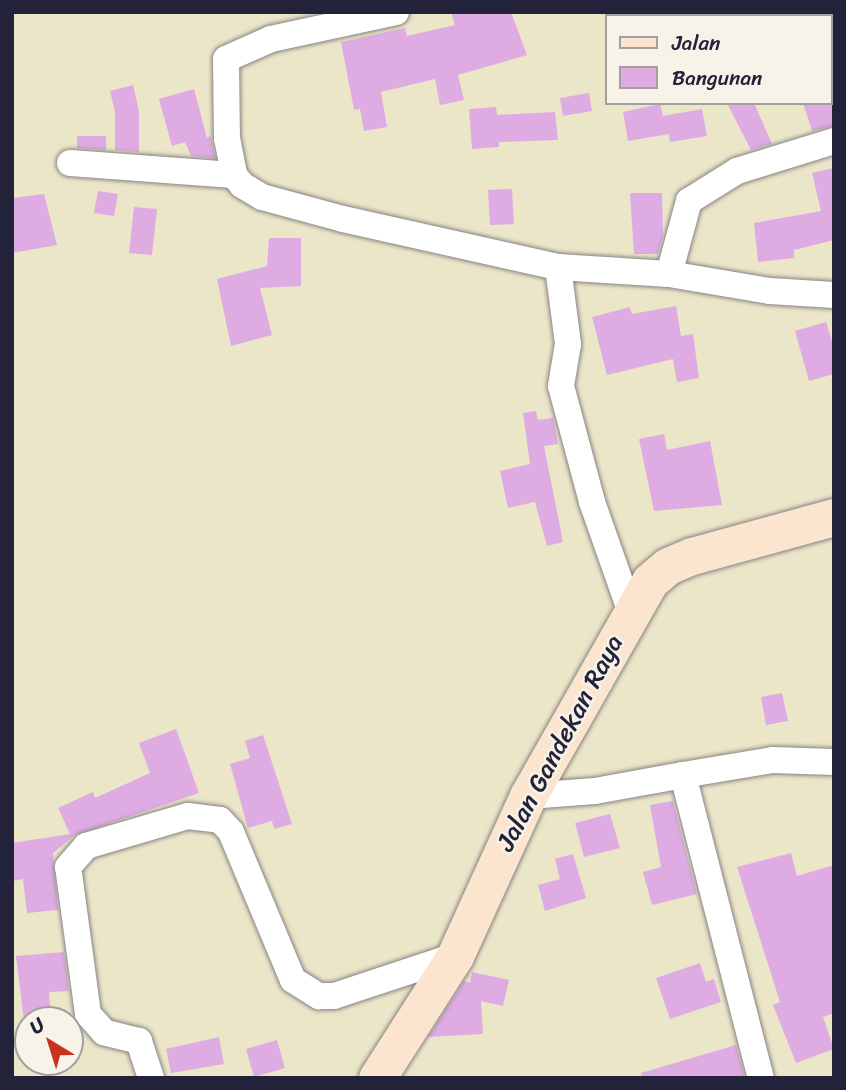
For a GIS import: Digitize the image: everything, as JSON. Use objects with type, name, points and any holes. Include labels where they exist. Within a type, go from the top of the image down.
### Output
[{"type":"street","points":[[234,175],[227,138],[226,58],[271,39],[396,12]]},
{"type":"street","points":[[669,274],[689,201],[737,171],[834,141]]},
{"type":"street","points":[[70,163],[234,175],[262,197],[558,267],[669,274],[770,291],[834,295]]},
{"type":"street","points":[[558,267],[568,344],[561,386],[592,502],[630,610]]},
{"type":"street","name":"Jalan Gandekan Raya","points":[[377,1078],[455,956],[528,796],[630,610],[650,580],[668,566],[834,517]]},
{"type":"street","points":[[528,796],[595,791],[773,760],[834,762]]},
{"type":"street","points":[[683,775],[761,1078]]},
{"type":"street","points":[[151,1078],[139,1041],[104,1031],[88,1014],[68,867],[86,846],[188,816],[220,820],[232,832],[293,980],[320,996],[334,996],[455,956]]},
{"type":"building","points":[[451,12],[511,12],[527,55],[458,75],[464,100],[440,105],[435,79],[381,92],[387,127],[364,131],[360,109],[354,110],[341,42],[405,28],[407,36],[455,25]]},
{"type":"building","points":[[133,85],[139,111],[139,152],[115,150],[115,112],[110,91]]},
{"type":"building","points":[[194,89],[207,138],[211,136],[215,158],[191,156],[185,142],[172,146],[159,99]]},
{"type":"building","points":[[589,93],[592,111],[563,116],[560,98]]},
{"type":"building","points":[[834,95],[834,126],[812,131],[804,105],[832,105]]},
{"type":"building","points":[[655,105],[660,105],[663,116],[702,109],[707,136],[670,142],[669,134],[628,141],[623,112]]},
{"type":"building","points":[[728,105],[755,105],[772,144],[751,150]]},
{"type":"building","points":[[496,107],[497,115],[555,112],[558,140],[499,142],[499,147],[472,149],[469,109]]},
{"type":"building","points":[[77,136],[106,136],[106,150],[77,148]]},
{"type":"building","points":[[834,168],[834,240],[794,250],[794,258],[758,262],[754,223],[821,211],[812,173]]},
{"type":"building","points":[[512,189],[514,224],[490,225],[488,190]]},
{"type":"building","points":[[98,191],[118,194],[114,216],[94,213]]},
{"type":"building","points":[[630,193],[662,193],[663,236],[658,254],[634,254]]},
{"type":"building","points":[[44,194],[57,245],[12,253],[12,198]]},
{"type":"building","points":[[134,207],[157,209],[152,255],[129,253]]},
{"type":"building","points":[[269,238],[301,238],[301,286],[260,288],[272,335],[231,346],[217,279],[267,266]]},
{"type":"building","points":[[676,306],[681,336],[693,334],[699,378],[677,382],[673,359],[607,375],[592,317],[630,307],[632,314]]},
{"type":"building","points":[[826,322],[834,347],[834,374],[809,381],[795,331]]},
{"type":"building","points":[[536,411],[538,420],[553,418],[558,444],[544,446],[563,542],[547,546],[535,502],[508,508],[500,471],[530,464],[523,413]]},
{"type":"building","points":[[664,434],[667,450],[710,441],[722,505],[654,511],[639,439]]},
{"type":"building","points":[[782,693],[788,721],[766,725],[761,697]]},
{"type":"building","points":[[176,729],[199,793],[75,835],[53,853],[58,910],[27,913],[23,879],[12,881],[12,843],[70,834],[58,808],[93,792],[95,798],[150,773],[139,743]]},
{"type":"building","points":[[263,735],[292,824],[274,829],[272,821],[248,828],[230,764],[250,758],[245,741]]},
{"type":"building","points":[[673,801],[697,894],[652,905],[643,872],[661,867],[650,805]]},
{"type":"building","points":[[610,814],[620,848],[584,857],[575,823]]},
{"type":"building","points":[[791,853],[797,876],[834,865],[834,1013],[823,1017],[834,1049],[796,1063],[773,1005],[780,1002],[737,867]]},
{"type":"building","points":[[573,854],[586,898],[545,911],[538,885],[560,879],[555,859]]},
{"type":"building","points":[[64,952],[69,991],[49,992],[50,1006],[22,1006],[16,956]]},
{"type":"building","points":[[700,963],[706,982],[714,979],[721,1002],[670,1019],[656,978]]},
{"type":"building","points":[[472,972],[509,980],[503,1006],[481,1001],[483,1034],[428,1037],[464,981],[470,983]]},
{"type":"building","points":[[219,1037],[224,1064],[171,1073],[166,1049]]},
{"type":"building","points":[[277,1040],[285,1068],[254,1077],[246,1049]]},
{"type":"building","points":[[736,1045],[745,1078],[642,1078],[641,1073]]}]
